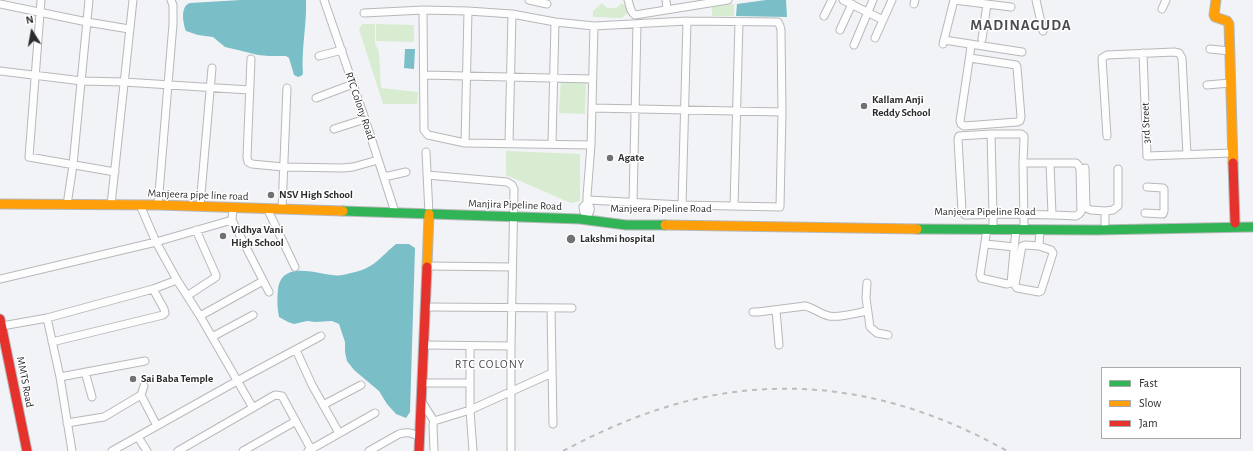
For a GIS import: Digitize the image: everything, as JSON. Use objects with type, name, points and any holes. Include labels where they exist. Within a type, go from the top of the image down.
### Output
[{"type":"main road","points":[[1216,0],[1215,18],[1227,21],[1229,24],[1235,223]]},
{"type":"main road","name":"Manjeera pipe line road","points":[[0,204],[158,204],[233,208],[394,212]]},
{"type":"main road","name":"Manjira Pipeline Road","points":[[394,212],[586,218],[601,221]]},
{"type":"main road","points":[[419,450],[427,307],[429,214]]},
{"type":"main road","name":"Manjeera Pipeline Road","points":[[601,221],[626,218],[990,227],[1105,224],[1122,227],[1160,224],[1253,223]]},
{"type":"main road","name":"Manjeera Pipeline Road","points":[[1020,227],[1040,229],[1122,227],[1253,227]]},
{"type":"main road","name":"MMTS Road","points":[[1,322],[27,451]]},
{"type":"street","points":[[41,0],[29,158],[115,172]]},
{"type":"street","points":[[67,205],[73,165],[89,0]]},
{"type":"street","points":[[111,205],[133,0]]},
{"type":"street","points":[[158,204],[173,24],[173,5],[171,0]]},
{"type":"street","name":"RTC Colony Road","points":[[324,0],[365,119],[394,212]]},
{"type":"street","points":[[529,0],[547,4]]},
{"type":"street","points":[[628,0],[632,13],[636,15],[705,2],[728,0]]},
{"type":"street","points":[[666,0],[667,9]]},
{"type":"street","points":[[824,16],[832,0]]},
{"type":"street","points":[[843,0],[883,20]]},
{"type":"street","points":[[854,44],[873,0]]},
{"type":"street","points":[[875,38],[892,0]]},
{"type":"street","points":[[1011,7],[954,0],[944,42],[1022,52]]},
{"type":"street","points":[[1037,0],[1043,30]]},
{"type":"street","points":[[1162,9],[1166,0]]},
{"type":"street","points":[[0,4],[39,13],[129,29]]},
{"type":"street","points":[[840,30],[852,4]]},
{"type":"street","points":[[982,39],[987,4]]},
{"type":"street","points":[[423,10],[424,130],[428,135],[465,142],[591,145]]},
{"type":"street","points":[[364,13],[423,10],[468,11],[512,14],[555,22],[594,26],[637,25],[687,21],[778,22],[780,26],[782,112],[780,207],[588,201]]},
{"type":"street","points":[[465,142],[468,11]]},
{"type":"street","points":[[509,143],[512,14]]},
{"type":"street","points":[[682,205],[687,21]]},
{"type":"street","points":[[552,144],[555,22]]},
{"type":"street","points":[[734,206],[739,22]]},
{"type":"street","points":[[633,203],[637,25]]},
{"type":"street","points":[[586,218],[583,212],[583,207],[588,201],[594,26]]},
{"type":"street","points":[[970,58],[1016,64],[1021,117],[1020,121],[964,126],[961,124],[960,121],[971,45]]},
{"type":"street","points":[[1210,49],[1230,51]]},
{"type":"street","points":[[319,56],[342,50]]},
{"type":"street","points":[[1009,63],[1010,50]]},
{"type":"street","name":"3rd Street","points":[[1143,53],[1147,156],[1232,153]]},
{"type":"street","points":[[1107,136],[1102,58],[1107,55],[1179,53],[1182,58],[1187,155]]},
{"type":"street","points":[[251,59],[248,162],[252,164],[283,167],[343,168],[353,167],[378,160]]},
{"type":"street","points":[[200,206],[212,68]]},
{"type":"street","points":[[0,71],[82,81],[124,82],[249,90]]},
{"type":"street","points":[[424,75],[592,79]]},
{"type":"street","points":[[1207,85],[1230,83]]},
{"type":"street","points":[[316,98],[353,84]]},
{"type":"street","points":[[282,209],[287,88]]},
{"type":"street","points":[[592,108],[782,112]]},
{"type":"street","points":[[334,129],[365,119]]},
{"type":"street","points":[[991,134],[993,214],[980,275],[981,278],[1007,284],[1011,283],[1014,247],[1024,214],[1023,164],[1024,136],[1021,134],[991,134],[959,136],[962,210],[965,215],[993,214],[1024,214],[1052,214],[1076,216],[1080,212],[1080,168],[1076,163],[1023,164]]},
{"type":"street","points":[[426,152],[429,214]]},
{"type":"street","points":[[1050,163],[1052,214]]},
{"type":"street","points":[[1085,168],[1086,208],[1105,211],[1118,206],[1118,169]]},
{"type":"street","points":[[384,177],[406,172]]},
{"type":"street","points":[[427,175],[507,182],[512,185],[514,189],[511,449]]},
{"type":"street","points":[[1145,213],[1162,214],[1164,211],[1164,189],[1147,187]]},
{"type":"street","points":[[140,205],[156,242],[252,408]]},
{"type":"street","points":[[233,208],[232,220],[269,292]]},
{"type":"street","points":[[267,208],[295,267]]},
{"type":"street","points":[[1105,211],[1105,224]]},
{"type":"street","points":[[1160,214],[1160,224]]},
{"type":"street","points":[[0,279],[156,242],[232,220]]},
{"type":"street","points":[[1039,246],[1040,229]]},
{"type":"street","points":[[187,296],[216,277],[196,230]]},
{"type":"street","points":[[986,244],[1014,247]]},
{"type":"street","points":[[1022,246],[1039,246],[1051,250],[1053,253],[1041,291],[1039,292],[1017,288],[1015,285],[1022,246]]},
{"type":"street","points":[[428,266],[512,267]]},
{"type":"street","points":[[1,322],[47,318],[153,289],[177,280]]},
{"type":"street","points":[[200,316],[263,281]]},
{"type":"street","points":[[867,283],[866,298],[870,327],[872,331],[888,335]]},
{"type":"street","points":[[52,342],[163,315],[165,313],[164,309],[153,289]]},
{"type":"street","points":[[753,312],[805,306],[811,307],[822,314],[830,316],[839,316],[867,311]]},
{"type":"street","points":[[427,307],[572,308]]},
{"type":"street","points":[[551,308],[553,424]]},
{"type":"street","points":[[776,310],[779,345]]},
{"type":"street","points":[[212,337],[252,315]]},
{"type":"street","points":[[47,318],[60,377],[72,451]]},
{"type":"street","points":[[112,451],[321,336]]},
{"type":"street","points":[[425,346],[511,346]]},
{"type":"street","points":[[470,346],[470,410],[473,451]]},
{"type":"street","points":[[296,350],[312,386],[339,433]]},
{"type":"street","points":[[60,377],[145,360]]},
{"type":"street","points":[[85,372],[92,397]]},
{"type":"street","points":[[434,421],[470,410],[552,373]]},
{"type":"street","points":[[423,383],[470,383]]},
{"type":"street","points":[[323,406],[361,385]]},
{"type":"street","points":[[67,423],[104,417],[141,395],[144,386]]},
{"type":"street","points":[[141,395],[157,426]]},
{"type":"street","points":[[178,451],[275,395],[282,396],[310,450],[375,413]]},
{"type":"street","points":[[422,402],[434,421],[434,451]]},
{"type":"street","points":[[243,451],[296,421]]},
{"type":"street","points":[[369,451],[399,434],[411,433],[420,438]]},
{"type":"street","points":[[138,437],[147,451]]},
{"type":"green space","points":[[602,3],[607,8],[616,8],[622,3],[630,11],[622,18],[593,17],[593,11]]},
{"type":"green space","points":[[734,4],[734,16],[712,16],[712,7]]},
{"type":"green space","points":[[362,24],[375,24],[375,43],[379,52],[381,88],[418,92],[417,104],[383,104],[359,29]]},
{"type":"green space","points":[[376,24],[414,25],[414,42],[376,41]]},
{"type":"green space","points":[[561,79],[586,79],[585,114],[559,113]]},
{"type":"green space","points":[[506,151],[580,154],[580,201],[571,203],[506,175]]},
{"type":"water","points":[[241,0],[306,0],[303,74],[301,76],[298,77],[294,75],[289,58],[286,56],[258,55],[225,47],[213,37],[198,35],[186,31],[183,15],[185,8],[190,3]]},
{"type":"water","points":[[766,0],[786,0],[787,17],[736,16],[737,4]]},
{"type":"water","points":[[405,49],[415,49],[414,69],[404,68]]},
{"type":"water","points":[[396,244],[409,244],[415,248],[410,412],[406,418],[396,414],[387,404],[379,391],[354,370],[347,361],[345,342],[339,324],[332,321],[307,321],[294,324],[288,322],[279,317],[277,299],[281,280],[292,272],[308,271],[339,275],[359,271],[371,266]]},
{"type":"railway","points":[[563,451],[612,427],[637,417],[663,408],[708,396],[752,390],[796,389],[840,392],[882,401],[925,413],[966,430],[1007,451]]},
{"type":"traffic: fast","points":[[343,211],[580,219],[626,225],[665,225]]},
{"type":"traffic: fast","points":[[917,229],[1096,230],[1253,227]]},
{"type":"traffic: slow","points":[[1216,0],[1215,17],[1227,21],[1229,24],[1233,163]]},
{"type":"traffic: slow","points":[[0,204],[158,205],[343,211]]},
{"type":"traffic: slow","points":[[427,267],[429,214]]},
{"type":"traffic: slow","points":[[665,225],[917,229]]},
{"type":"traffic: jam","points":[[1233,163],[1235,223]]},
{"type":"traffic: jam","points":[[419,451],[427,267]]},
{"type":"traffic: jam","points":[[0,319],[27,451]]},
{"type":"place","name":"Kallam Anji Reddy School","points":[[864,106]]},
{"type":"place","name":"Agate","points":[[610,158]]},
{"type":"place","name":"NSV High School","points":[[271,195]]},
{"type":"place","name":"Vidhya Vani High School","points":[[223,236]]},
{"type":"place","name":"Lakshmi hospital","points":[[571,239]]},
{"type":"place","name":"Sai Baba Temple","points":[[133,379]]},
{"type":"district","name":"MADINAGUDA","points":[[1021,25]]},
{"type":"district","name":"RTC COLONY","points":[[490,364]]}]
